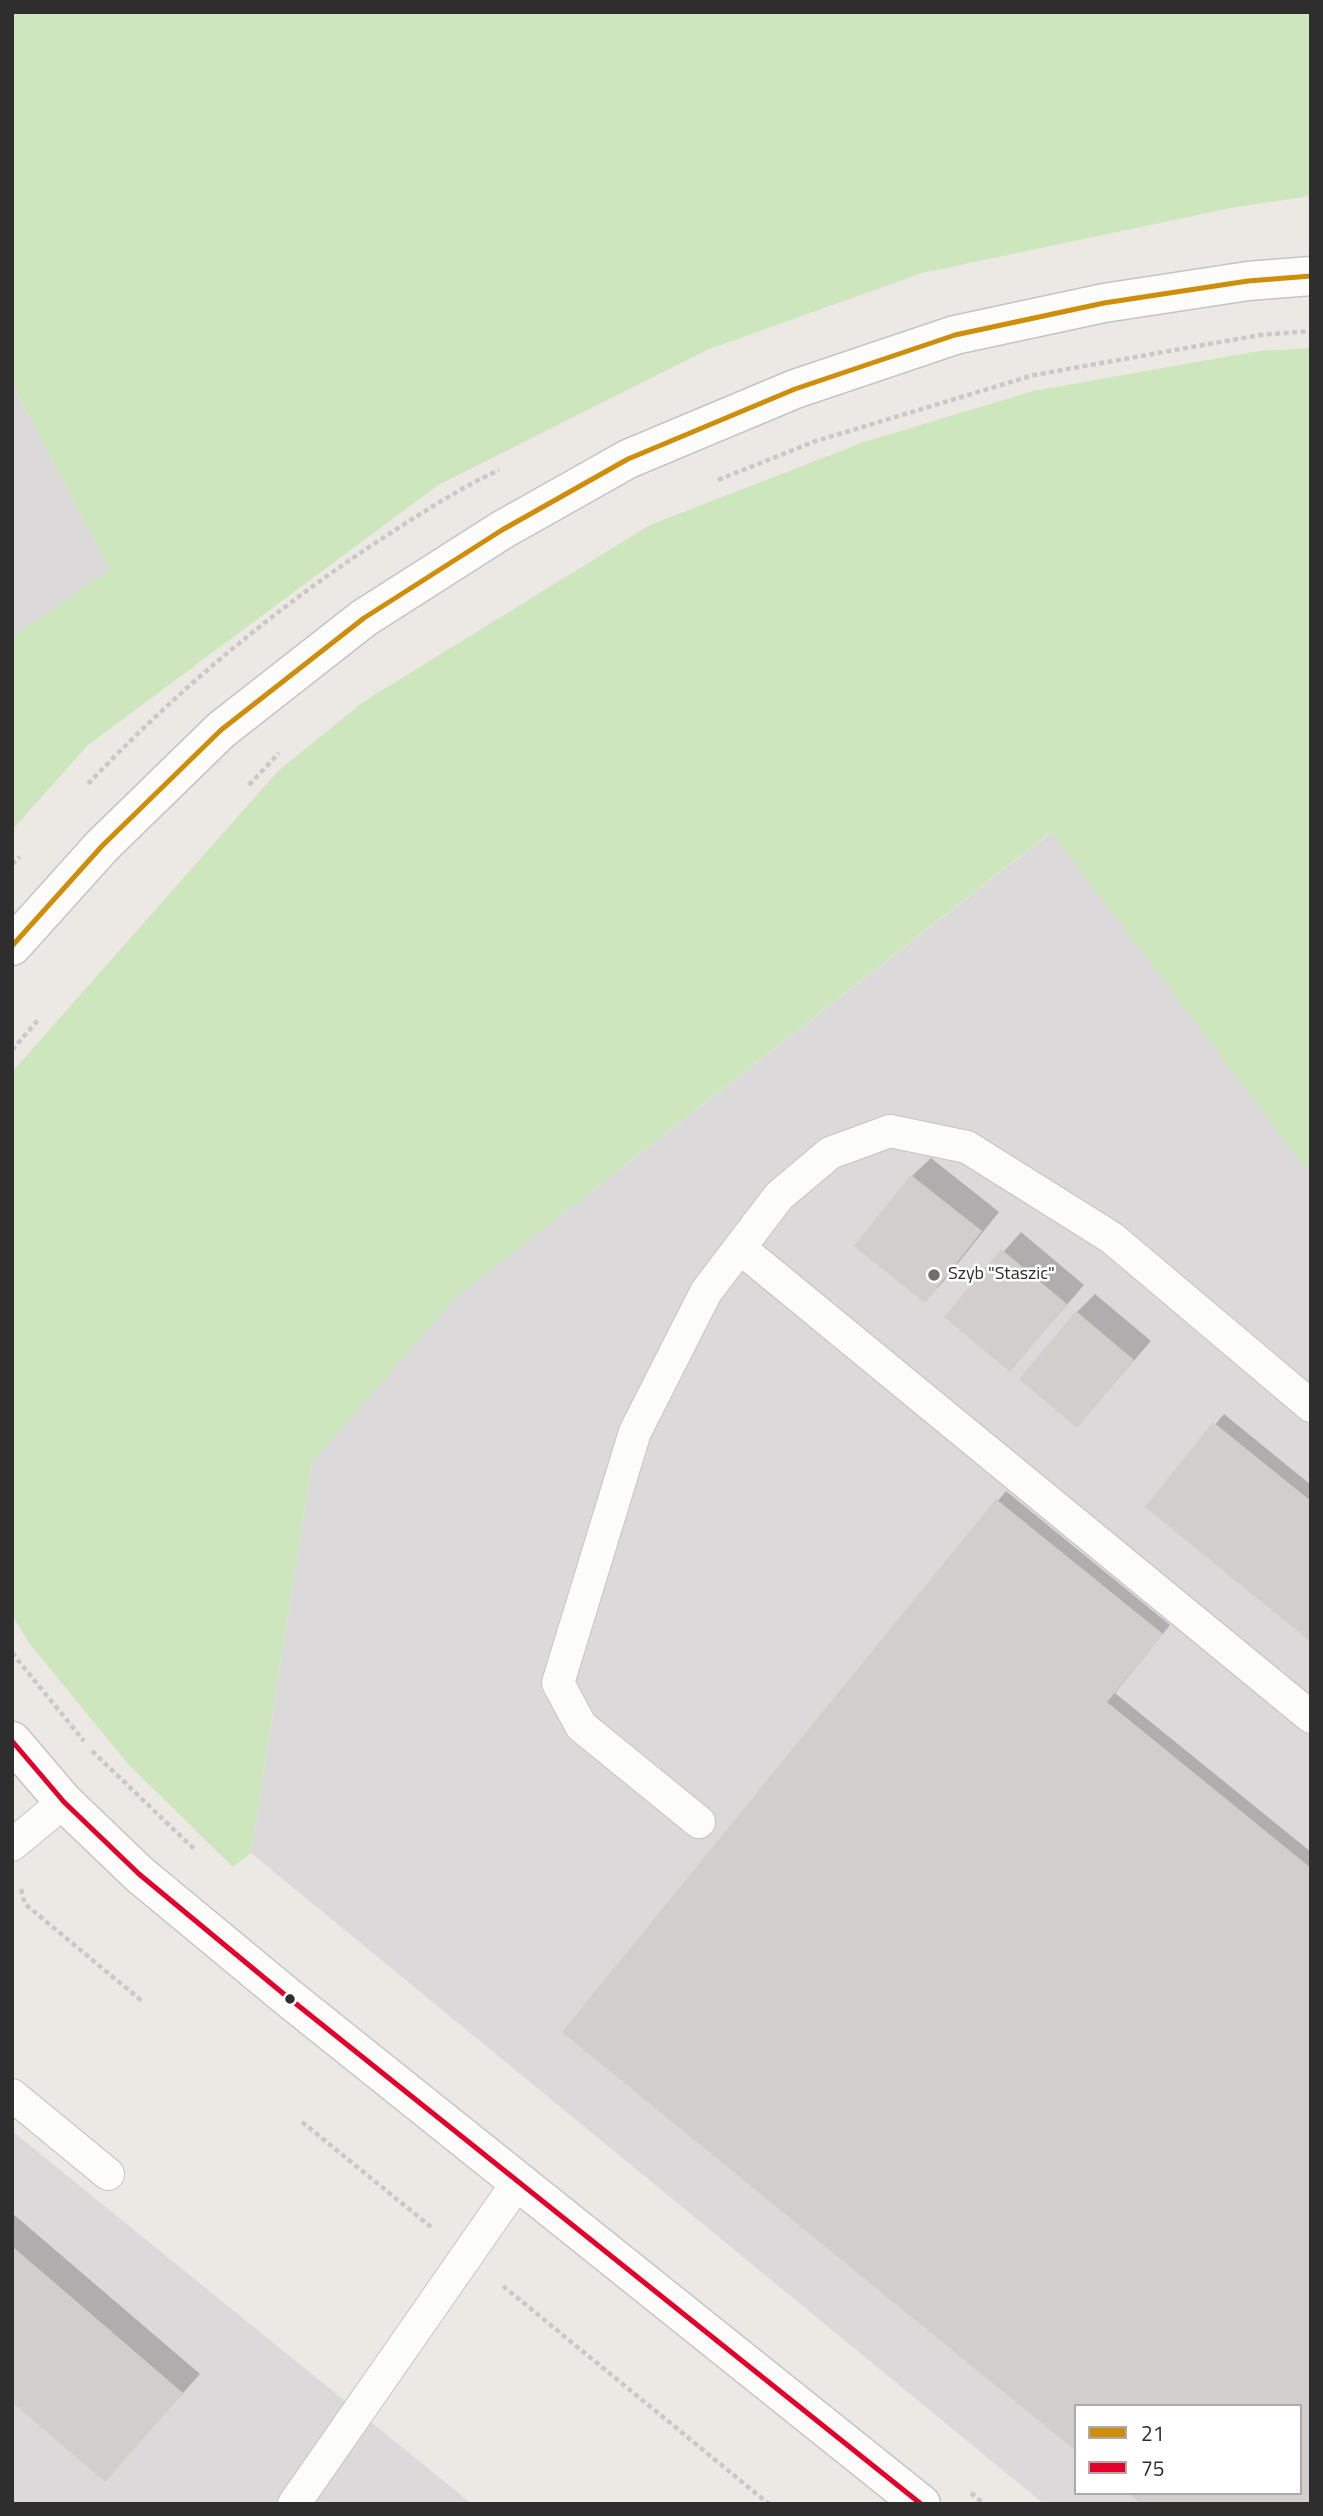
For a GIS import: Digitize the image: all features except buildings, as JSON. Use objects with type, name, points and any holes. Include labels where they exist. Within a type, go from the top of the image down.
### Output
[{"type":"street","points":[[14,941],[102,846],[220,730],[364,618],[502,530],[628,458],[795,389],[955,335],[1104,303],[1248,281],[1311,276]]},
{"type":"street","points":[[12,1741],[64,1802],[139,1874],[274,1987],[921,2504]]},
{"type":"lane","points":[[699,1822],[581,1726],[558,1683],[635,1432],[706,1292],[779,1196],[830,1153],[890,1131],[967,1147],[1112,1238],[1311,1406]]},
{"type":"lane","points":[[740,1248],[1311,1717]]},
{"type":"lane","points":[[12,1845],[64,1802]]},
{"type":"lane","points":[[12,2095],[108,2174]]},
{"type":"lane","points":[[294,2504],[518,2182]]},
{"type":"path","points":[[711,483],[813,442],[1034,375],[1261,335],[1311,331]]},
{"type":"path","points":[[248,785],[283,748]]},
{"type":"path","points":[[12,1051],[37,1020]]},
{"type":"path","points":[[19,1882],[25,1904],[143,2002]]},
{"type":"path","points":[[302,2122],[769,2504]]},
{"type":"shaded area","points":[[12,385],[110,569],[12,637]]},
{"type":"shaded area","points":[[1052,832],[1311,1176],[1311,2504],[1044,2504],[251,1853],[312,1462],[455,1298]]},
{"type":"shaded area","points":[[12,2131],[472,2504],[12,2504]]},
{"type":"green space","points":[[12,12],[1311,12],[1311,196],[1236,207],[922,273],[709,349],[438,485],[88,745],[12,830],[12,637],[110,569],[12,385]]},
{"type":"green space","points":[[1311,348],[1311,1176],[1051,832],[455,1298],[312,1462],[251,1853],[233,1867],[128,1764],[29,1643],[12,1615],[12,1072],[278,771],[363,702],[650,525],[864,442],[1033,391],[1259,351]]},
{"type":"transit line","name":"21","points":[[12,946],[102,846],[221,730],[364,618],[502,530],[628,459],[795,389],[955,335],[1104,303],[1248,281],[1311,276]]},
{"type":"transit line","name":"75","points":[[12,1741],[64,1802],[139,1874],[285,1995],[921,2504]]},
{"type":"place","name":"Szyb \"Staszic\"","points":[[934,1275]]}]
